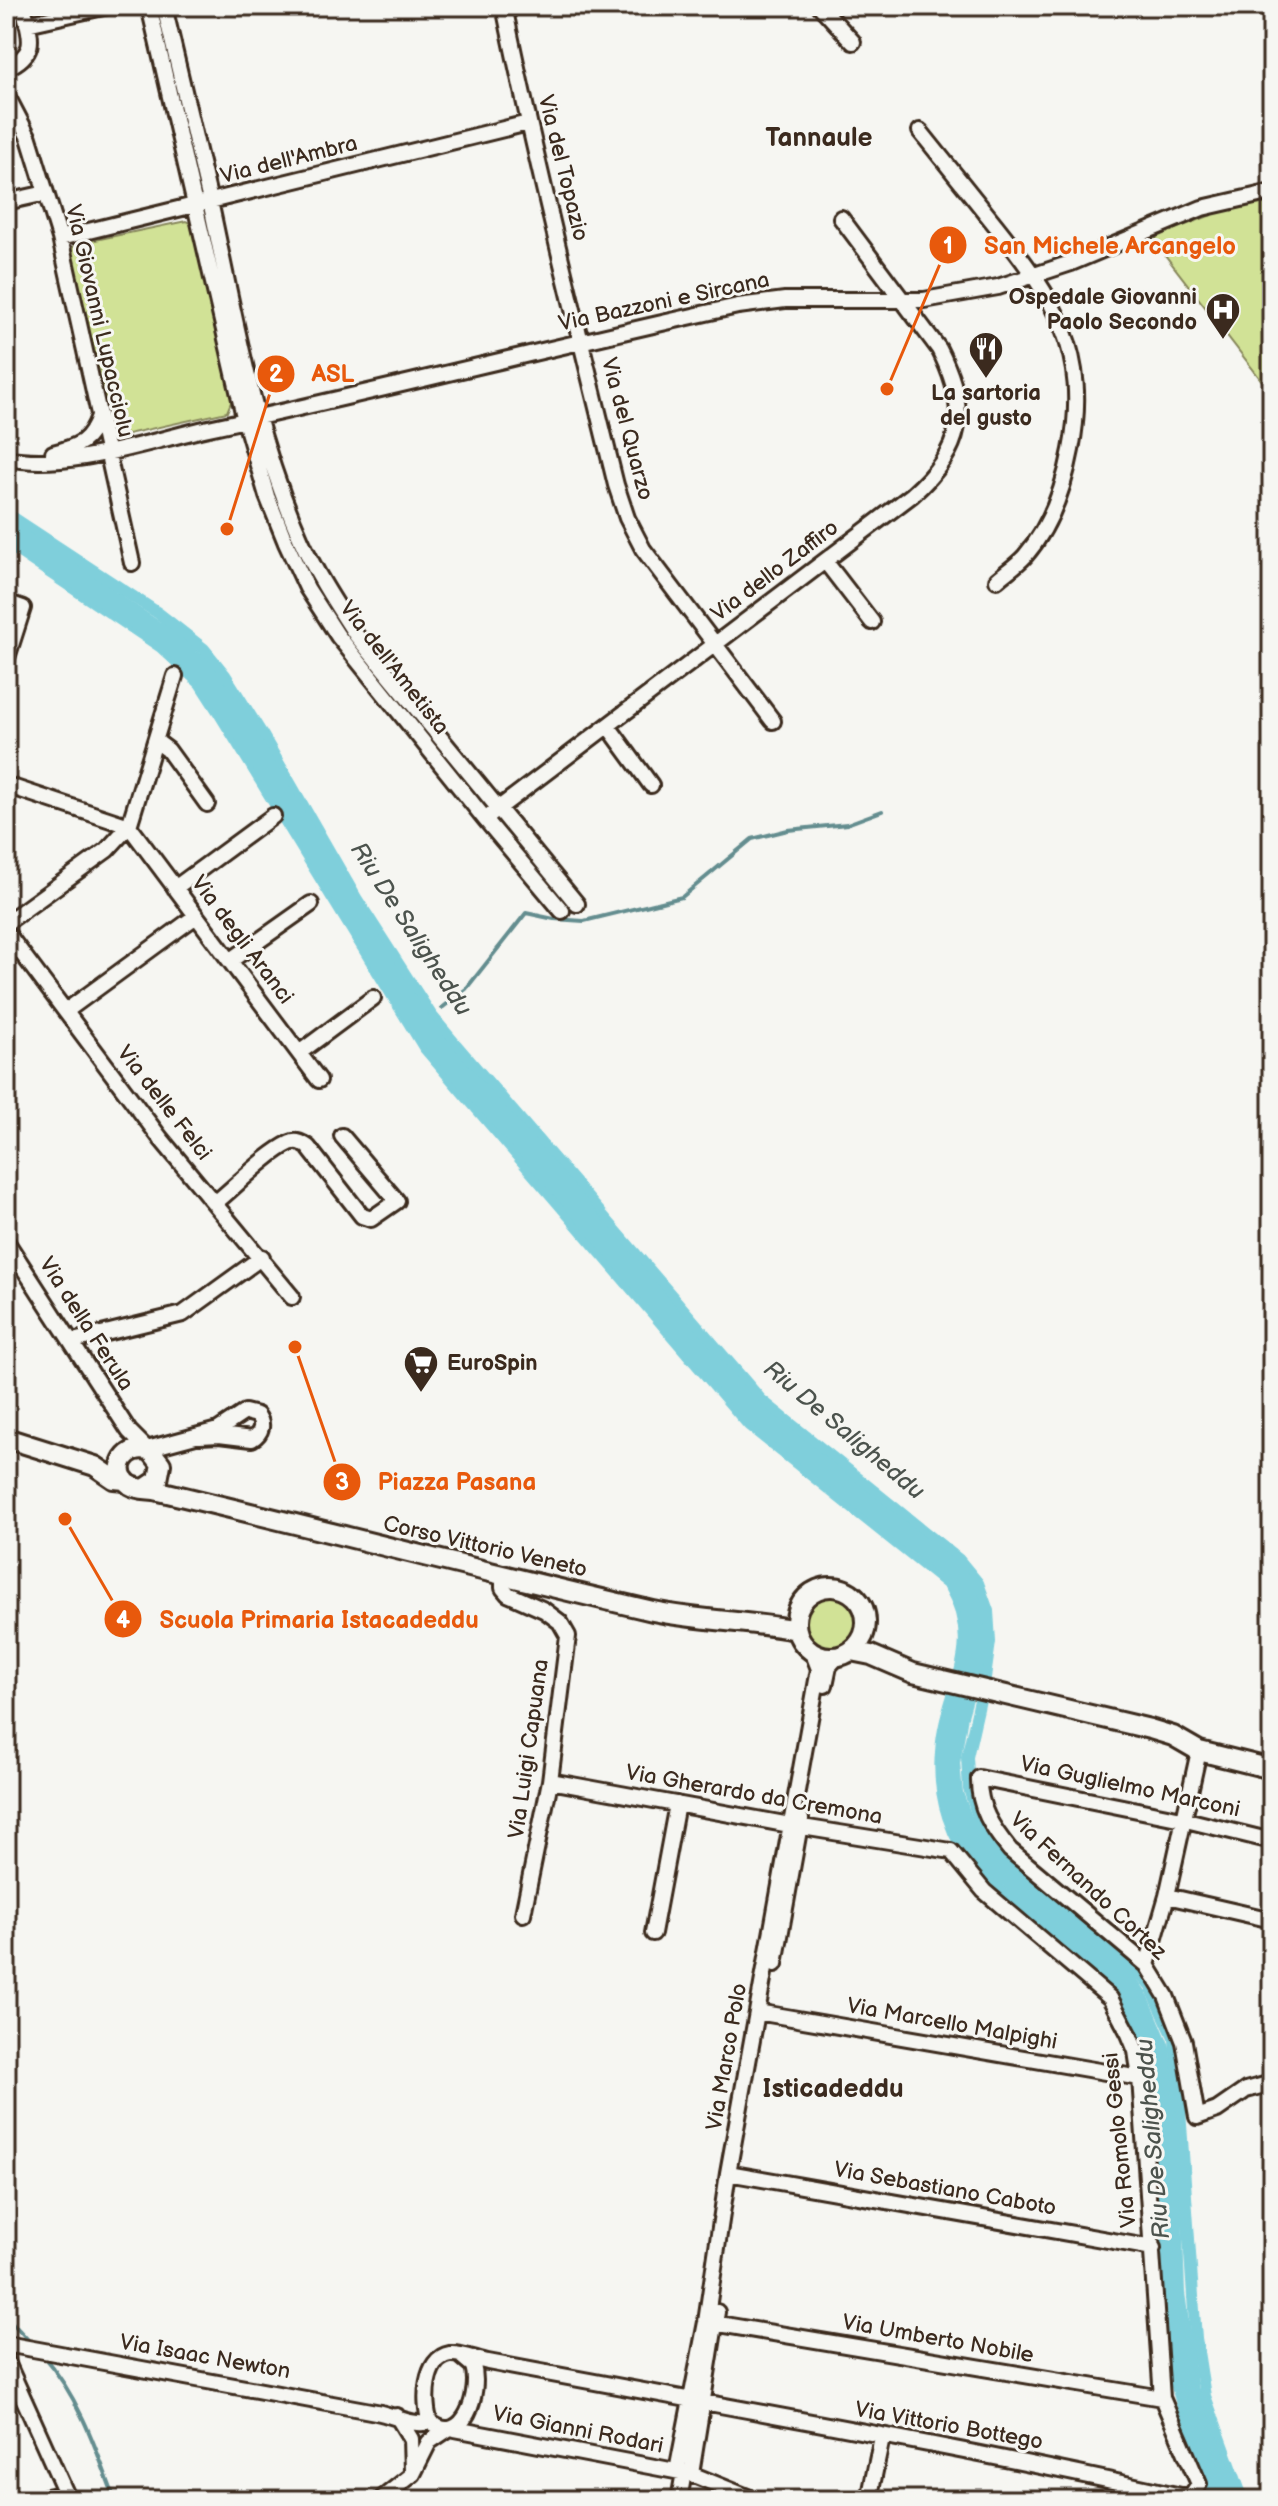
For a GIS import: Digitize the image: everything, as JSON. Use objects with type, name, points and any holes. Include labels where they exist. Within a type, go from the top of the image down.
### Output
[{"type":"main road","points":[[6,1438],[95,1466],[114,1466],[132,1461]]},
{"type":"main road","name":"Corso Vittorio Veneto","points":[[212,1504],[178,1487],[161,1468],[155,1454],[132,1461],[136,1488],[674,1616],[749,1622],[797,1630]]},
{"type":"main road","points":[[146,1488],[156,1482],[161,1468]]},
{"type":"main road","points":[[844,1654],[863,1637],[866,1616],[862,1604],[844,1589],[822,1588],[803,1601],[796,1620],[797,1630],[812,1651],[829,1657],[871,1655],[913,1673],[1150,1729],[1173,1736],[1199,1751],[1272,1769]]},
{"type":"main road","name":"Corso Vittorio Veneto","points":[[749,1622],[782,1616],[803,1601]]},
{"type":"main road","points":[[866,1628],[875,1647],[894,1665]]},
{"type":"street","points":[[6,68],[23,60],[29,51],[31,37],[23,6]]},
{"type":"street","points":[[27,24],[108,6]]},
{"type":"street","points":[[149,6],[243,361],[252,419]]},
{"type":"street","points":[[164,6],[202,204]]},
{"type":"street","name":"Via del Topazio","points":[[504,6],[528,123],[554,198],[581,341]]},
{"type":"street","points":[[820,6],[853,42]]},
{"type":"street","name":"Via Giovanni Lupacciolu","points":[[6,94],[29,138],[60,238],[132,563]]},
{"type":"street","name":"Via dell'Ambra","points":[[60,238],[528,123]]},
{"type":"street","points":[[920,131],[1035,275],[1057,311],[1074,369],[1077,401],[1074,435],[1068,470],[1056,503],[1025,556],[997,580]]},
{"type":"street","name":"Via Bazzoni e Sircana","points":[[22,461],[49,461],[106,451],[738,306],[785,300],[902,300],[958,295],[1071,263],[1202,208],[1272,192]]},
{"type":"street","points":[[6,202],[46,193]]},
{"type":"street","name":"Via dello Zaffiro","points":[[485,819],[934,476],[947,457],[956,433],[958,414],[957,393],[951,373],[939,349],[841,218]]},
{"type":"street","name":"Via del Quarzo","points":[[581,341],[627,518],[643,549],[773,721]]},
{"type":"street","points":[[6,458],[22,461],[74,446],[89,438],[99,416]]},
{"type":"street","name":"Via dell'Ametista","points":[[252,419],[302,542],[356,635],[577,904]]},
{"type":"street","name":"Via dell'Ametista","points":[[252,419],[267,496],[307,588],[338,636],[562,911]]},
{"type":"street","points":[[825,561],[872,622]]},
{"type":"street","points":[[6,602],[23,608],[6,661]]},
{"type":"street","points":[[6,923],[107,850],[129,826],[175,676]]},
{"type":"street","points":[[608,726],[651,785]]},
{"type":"street","points":[[156,741],[168,750],[207,804]]},
{"type":"street","points":[[6,785],[129,826]]},
{"type":"street","points":[[175,888],[273,816]]},
{"type":"street","name":"Via degli Aranci","points":[[129,826],[319,1080]]},
{"type":"street","points":[[230,961],[311,904]]},
{"type":"street","points":[[66,1011],[196,916]]},
{"type":"street","name":"Via delle Felci","points":[[6,932],[161,1139],[262,1257],[292,1297]]},
{"type":"street","points":[[299,1053],[373,998]]},
{"type":"street","points":[[215,1203],[291,1142],[298,1142],[308,1147],[362,1216],[371,1219],[397,1201],[342,1136]]},
{"type":"street","name":"Via della Ferula","points":[[6,1241],[129,1431],[132,1461]]},
{"type":"street","points":[[73,1341],[183,1314],[262,1257]]},
{"type":"street","points":[[132,1461],[178,1441],[200,1436],[240,1413],[249,1411],[257,1415],[261,1423],[256,1436],[247,1440],[200,1436]]},
{"type":"street","points":[[234,1419],[233,1428],[238,1437]]},
{"type":"street","points":[[161,1468],[168,1450],[178,1441]]},
{"type":"street","name":"Via Luigi Capuana","points":[[503,1576],[503,1588],[508,1594],[544,1610],[560,1622],[568,1636],[550,1781],[523,1914]]},
{"type":"street","name":"Via Marco Polo","points":[[679,2500],[795,1826],[819,1669],[812,1651]]},
{"type":"street","name":"Via Marco Polo","points":[[795,1826],[829,1666],[844,1654]]},
{"type":"street","points":[[1147,1965],[1167,1896],[1199,1751]]},
{"type":"street","name":"Via Guglielmo Marconi","points":[[979,1778],[1182,1819],[1272,1841]]},
{"type":"street","name":"Via Fernando Cortez","points":[[979,1778],[981,1803],[992,1827],[1010,1850],[1147,1965],[1166,1996],[1184,2042],[1197,2117],[1217,2110],[1246,2090],[1272,2083]]},
{"type":"street","name":"Via Gherardo da Cremona","points":[[550,1781],[951,1851]]},
{"type":"street","points":[[653,1933],[677,1804]]},
{"type":"street","name":"Via Romolo Gessi","points":[[951,1851],[984,1891],[1110,1998],[1133,2042],[1140,2078],[1162,2398],[1199,2484],[1196,2491]]},
{"type":"street","points":[[1167,1896],[1272,1920]]},
{"type":"street","name":"Via Marcello Malpighi","points":[[762,2013],[1140,2078]]},
{"type":"street","name":"Via Sebastiano Caboto","points":[[733,2174],[1153,2248]]},
{"type":"street","name":"Via Umberto Nobile","points":[[711,2323],[1162,2398]]},
{"type":"street","name":"Via Isaac Newton","points":[[11,2345],[397,2416],[418,2425],[430,2422]]},
{"type":"street","points":[[380,2500],[413,2474],[429,2442],[463,2422],[475,2373],[473,2366],[460,2355],[442,2357],[435,2365],[426,2400],[418,2411],[397,2416],[411,2439],[413,2474]]},
{"type":"street","name":"Via Vittorio Bottego","points":[[460,2355],[1049,2467],[1181,2496],[1191,2496],[1196,2491]]},
{"type":"street","points":[[6,2360],[67,2496],[33,2500]]},
{"type":"street","points":[[475,2373],[488,2362]]},
{"type":"street","points":[[412,2455],[430,2422],[426,2400]]},
{"type":"street","points":[[430,2422],[451,2430]]},
{"type":"street","name":"Via Gianni Rodari","points":[[451,2430],[684,2472],[755,2500]]},
{"type":"street","points":[[869,2500],[882,2437]]},
{"type":"green space","points":[[1272,203],[1272,387],[1269,390],[1155,242],[1157,236],[1232,207]]},
{"type":"green space","points":[[186,221],[191,224],[232,400],[227,412],[119,436],[110,427],[70,250],[76,244]]},
{"type":"green space","points":[[831,1595],[850,1603],[858,1622],[850,1641],[831,1649],[812,1641],[804,1622],[812,1603]]},
{"type":"waterway","name":"Riu De Saligheddu","points":[[6,513],[158,613],[204,649],[225,675],[263,736],[356,898],[431,1015],[761,1400],[959,1560],[978,1583],[988,1611],[990,1642],[967,1757],[969,1789],[979,1820],[993,1844],[1020,1872],[1125,1957],[1151,1987],[1175,2039],[1196,2339],[1205,2396],[1243,2500]]},
{"type":"waterway","name":"Riu De Saligheddu","points":[[6,530],[166,639],[203,670],[230,709],[413,1013],[441,1050],[739,1398],[957,1577],[971,1604],[974,1630],[973,1659],[957,1715],[949,1763],[952,1794],[962,1821],[989,1860],[1119,1973],[1139,2001],[1159,2048],[1169,2153],[1174,2293],[1187,2391],[1233,2500]]},
{"type":"waterway","name":"Riu De Saligheddu","points":[[6,543],[161,647],[200,683],[424,1047],[749,1425],[949,1585],[960,1608],[964,1650],[941,1752],[941,1785],[948,1817],[961,1846],[980,1873],[1098,1971],[1130,2010],[1139,2029],[1148,2062],[1171,2365],[1192,2439],[1215,2500]]},
{"type":"waterway","points":[[442,1008],[466,989],[526,913],[584,921],[682,897],[752,839],[788,830],[847,824],[882,811]]},
{"type":"waterway","name":"Riu De Saligheddu","points":[[413,1013],[421,1014]]},
{"type":"waterway","points":[[6,2316],[32,2344]]},
{"type":"waterway","points":[[43,2356],[77,2406],[115,2500]]},
{"type":"place","name":"Ospedale Giovanni Paolo Secondo","points":[[1223,341]]},
{"type":"place","name":"La sartoria del gusto","points":[[986,380]]},
{"type":"place","name":"San Michele Arcangelo","points":[[887,389]]},
{"type":"place","name":"ASL","points":[[227,529]]},
{"type":"place","name":"Piazza Pasana","points":[[295,1347]]},
{"type":"place","name":"EuroSpin","points":[[421,1394]]},
{"type":"place","name":"Scuola Primaria Istacadeddu","points":[[65,1519]]},
{"type":"district","name":"Tannaule","points":[[819,138]]},
{"type":"district","name":"Isticadeddu","points":[[833,2089]]}]
